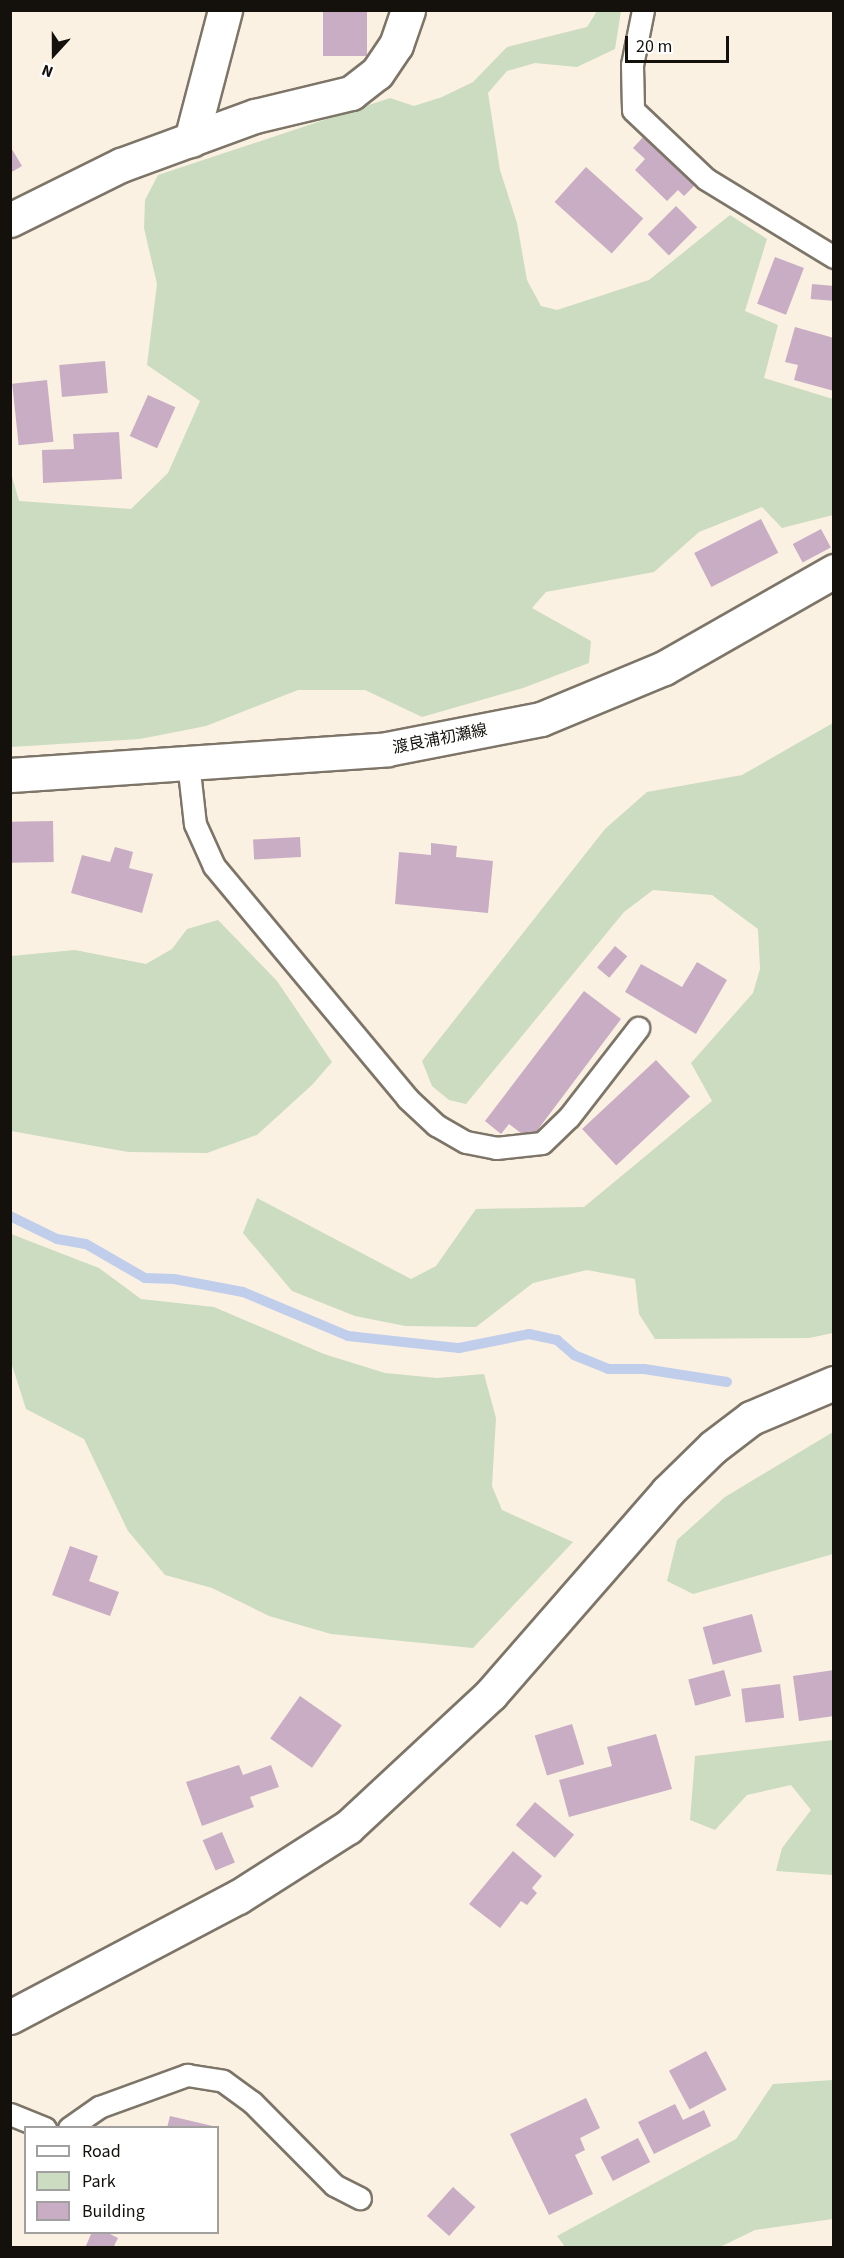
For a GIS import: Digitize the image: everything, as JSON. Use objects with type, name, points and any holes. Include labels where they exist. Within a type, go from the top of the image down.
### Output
[{"type":"street","points":[[191,140],[225,10]]},
{"type":"street","points":[[10,220],[121,165],[255,116],[351,93],[377,73],[396,45],[408,10]]},
{"type":"street","name":"渡良浦初瀬線","points":[[10,775],[387,749],[541,718],[664,668],[834,571]]},
{"type":"street","points":[[10,2017],[238,1897],[348,1827],[490,1694],[667,1492],[713,1447],[751,1418],[834,1383]]},
{"type":"lane","points":[[643,10],[631,74],[633,110],[706,179],[834,257]]},
{"type":"lane","points":[[189,762],[195,824],[214,866],[407,1098],[436,1125],[466,1142],[496,1148],[542,1143],[569,1117],[638,1028]]},
{"type":"lane","points":[[70,2126],[99,2107],[187,2074],[223,2081],[252,2102],[334,2185],[360,2198]]},
{"type":"lane","points":[[10,2114],[42,2126]]},
{"type":"green space","points":[[597,11],[621,11],[615,49],[577,67],[535,63],[507,71],[488,93],[500,170],[517,223],[527,280],[541,306],[557,310],[649,280],[730,215],[767,239],[745,311],[778,325],[764,378],[833,399],[833,515],[782,528],[762,507],[699,532],[654,572],[546,592],[532,608],[591,641],[589,663],[523,688],[422,717],[365,690],[298,690],[206,726],[140,739],[11,747],[11,473],[19,501],[131,509],[168,473],[200,401],[147,365],[157,284],[144,228],[145,200],[158,175],[390,98],[414,106],[442,97],[473,82],[507,47],[587,27]]},
{"type":"green space","points":[[833,723],[833,1333],[809,1338],[655,1339],[639,1314],[635,1279],[587,1270],[533,1283],[476,1327],[405,1326],[355,1316],[292,1291],[243,1233],[257,1198],[411,1279],[436,1266],[476,1209],[584,1207],[712,1101],[691,1063],[753,993],[760,969],[758,929],[712,895],[653,890],[624,912],[466,1104],[449,1100],[432,1086],[422,1061],[605,829],[647,792],[742,775]]},
{"type":"green space","points":[[218,920],[277,981],[332,1062],[312,1085],[257,1135],[207,1153],[128,1152],[11,1131],[11,956],[75,950],[146,964],[172,949],[187,929]]},
{"type":"green space","points":[[11,1234],[99,1268],[141,1299],[214,1307],[324,1354],[385,1373],[437,1378],[484,1374],[496,1418],[492,1486],[502,1510],[573,1542],[473,1648],[331,1634],[269,1616],[212,1588],[165,1575],[128,1531],[84,1439],[26,1409],[11,1362]]},
{"type":"green space","points":[[833,1432],[833,1554],[693,1594],[667,1581],[677,1540],[725,1497]]},
{"type":"green space","points":[[833,1740],[833,1875],[776,1871],[782,1848],[811,1810],[791,1785],[747,1795],[715,1830],[690,1820],[695,1756]]},
{"type":"green space","points":[[833,2080],[833,2219],[755,2230],[720,2247],[565,2247],[557,2236],[736,2139],[773,2084]]},
{"type":"building","points":[[323,10],[367,10],[367,56],[323,56]]},
{"type":"building","points":[[644,136],[696,184],[684,196],[678,190],[667,201],[635,170],[645,159],[633,148]]},
{"type":"building","points":[[10,146],[22,166],[10,173]]},
{"type":"building","points":[[586,167],[643,219],[612,253],[555,202]]},
{"type":"building","points":[[676,206],[697,227],[669,255],[648,234]]},
{"type":"building","points":[[775,257],[804,268],[786,315],[757,304]]},
{"type":"building","points":[[812,284],[834,286],[833,301],[811,299]]},
{"type":"building","points":[[795,327],[834,338],[834,391],[794,380],[798,365],[785,362]]},
{"type":"building","points":[[105,361],[108,393],[62,397],[59,365]]},
{"type":"building","points":[[47,380],[53,442],[19,445],[12,384]]},
{"type":"building","points":[[148,395],[175,407],[157,448],[130,436]]},
{"type":"building","points":[[119,432],[122,479],[43,483],[42,450],[74,449],[73,434]]},
{"type":"building","points":[[761,519],[778,553],[711,587],[694,553]]},
{"type":"building","points":[[821,529],[831,548],[803,563],[793,544]]},
{"type":"building","points":[[53,821],[54,862],[11,863],[10,822]]},
{"type":"building","points":[[300,837],[301,857],[254,859],[253,839]]},
{"type":"building","points":[[431,843],[457,846],[456,857],[493,861],[488,913],[395,904],[399,852],[431,855]]},
{"type":"building","points":[[115,847],[133,852],[129,868],[153,874],[142,913],[71,893],[82,855],[110,862]]},
{"type":"building","points":[[615,946],[627,956],[609,978],[597,967]]},
{"type":"building","points":[[697,962],[727,980],[696,1034],[625,992],[641,964],[682,987]]},
{"type":"building","points":[[584,991],[621,1019],[530,1140],[509,1124],[501,1134],[485,1121]]},
{"type":"building","points":[[656,1060],[690,1097],[616,1165],[582,1129]]},
{"type":"building","points":[[70,1546],[98,1556],[89,1581],[119,1592],[110,1616],[52,1595]]},
{"type":"building","points":[[752,1614],[762,1652],[713,1665],[703,1627]]},
{"type":"building","points":[[724,1670],[731,1696],[695,1706],[688,1680]]},
{"type":"building","points":[[834,1670],[834,1716],[799,1721],[793,1676]]},
{"type":"building","points":[[780,1684],[784,1718],[745,1722],[741,1689]]},
{"type":"building","points":[[300,1696],[342,1725],[312,1768],[270,1739]]},
{"type":"building","points":[[572,1724],[584,1764],[547,1776],[535,1735]]},
{"type":"building","points":[[656,1734],[672,1789],[569,1817],[559,1780],[612,1766],[607,1747]]},
{"type":"building","points":[[239,1765],[243,1775],[271,1765],[279,1787],[250,1797],[254,1807],[202,1826],[186,1782]]},
{"type":"building","points":[[535,1802],[574,1835],[555,1858],[516,1825]]},
{"type":"building","points":[[222,1832],[235,1862],[216,1871],[203,1840]]},
{"type":"building","points":[[513,1851],[542,1876],[532,1888],[537,1893],[527,1905],[521,1901],[500,1928],[469,1904]]},
{"type":"building","points":[[706,2051],[727,2090],[690,2110],[669,2071]]},
{"type":"building","points":[[586,2098],[600,2128],[580,2138],[585,2150],[575,2155],[593,2194],[549,2215],[510,2134]]},
{"type":"building","points":[[675,2104],[683,2120],[704,2110],[711,2126],[654,2154],[638,2122]]},
{"type":"building","points":[[170,2116],[213,2126],[168,2126]]},
{"type":"building","points":[[638,2138],[650,2162],[613,2181],[601,2157]]},
{"type":"building","points":[[453,2187],[475,2207],[449,2236],[427,2216]]},
{"type":"building","points":[[91,2234],[110,2234],[118,2238],[113,2248],[85,2248]]},
{"type":"waterway","points":[[10,1216],[57,1239],[86,1244],[145,1278],[174,1279],[243,1292],[348,1336],[459,1348],[529,1334],[557,1340],[574,1355],[608,1369],[644,1369],[727,1382]]}]
